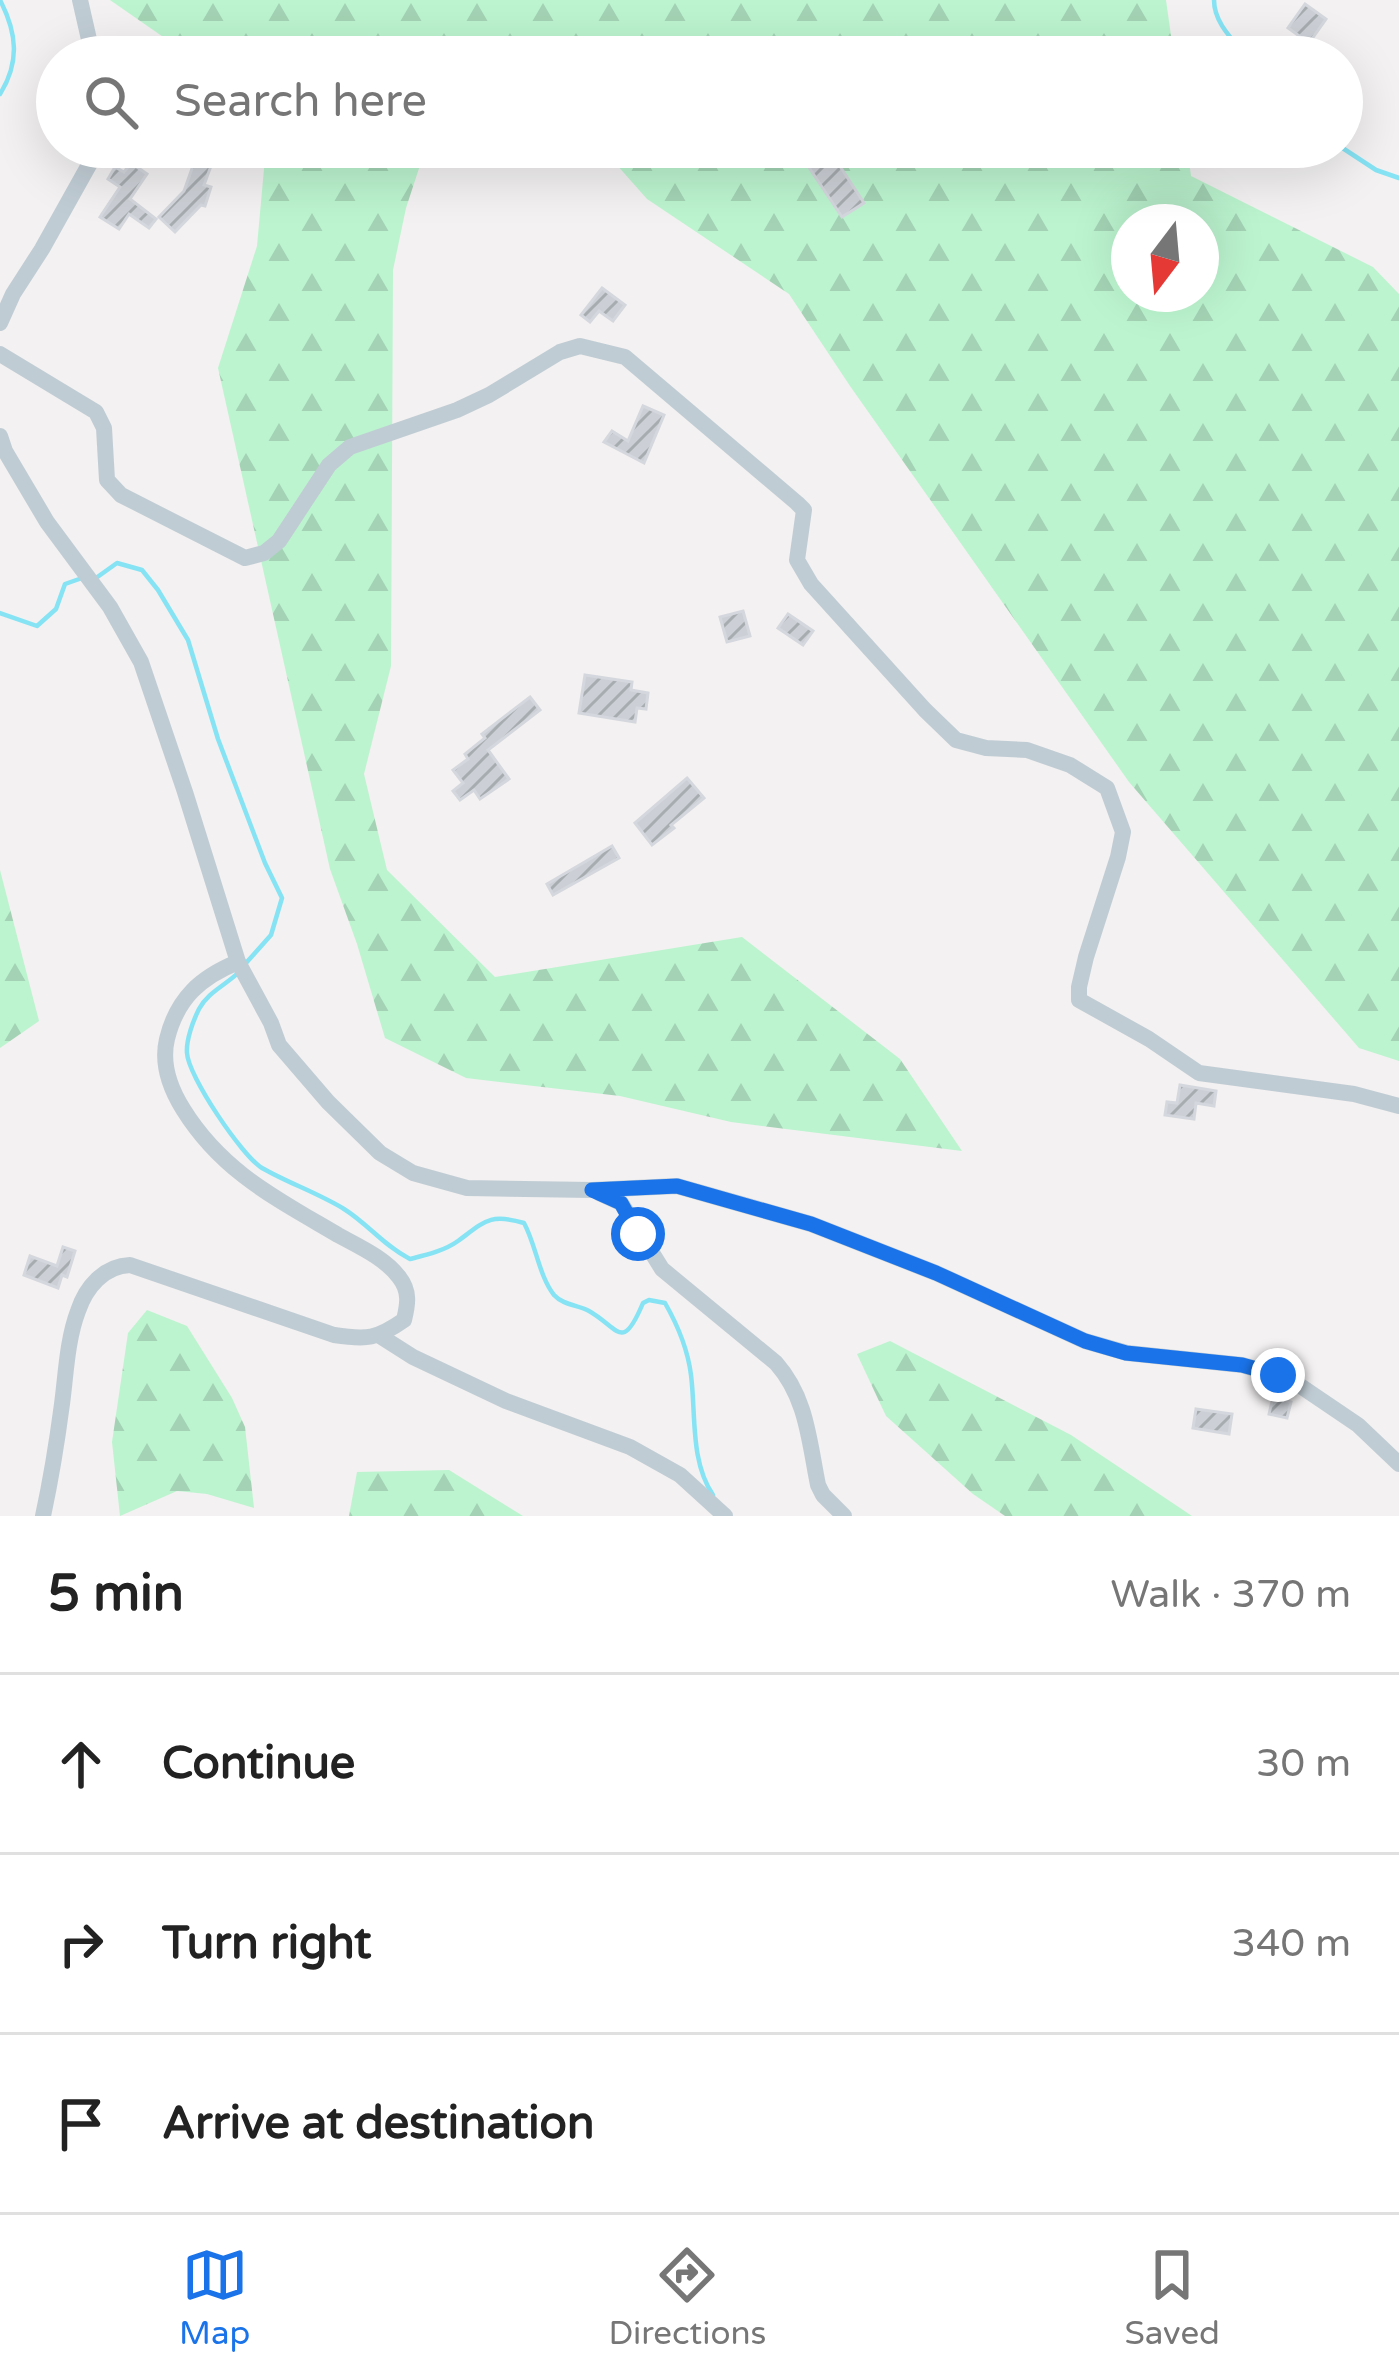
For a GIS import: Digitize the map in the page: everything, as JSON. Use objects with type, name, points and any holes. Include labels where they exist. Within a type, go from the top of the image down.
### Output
[{"type":"street","points":[[80,0],[88,36]]},
{"type":"street","points":[[0,323],[87,168]]},
{"type":"street","points":[[0,354],[96,412],[104,428],[107,480],[121,495],[245,558],[264,554],[279,541],[329,465],[350,446],[457,410],[560,352],[580,346],[625,357],[797,502],[803,510],[799,567],[956,740],[986,748],[1027,750],[1070,765],[1107,788],[1123,832],[1078,987],[1079,1000],[1199,1073],[1354,1094],[1399,1106]]},
{"type":"street","points":[[0,436],[47,522],[110,608],[141,662],[238,962],[279,1045],[380,1153],[412,1173],[467,1188],[677,1186],[811,1224],[936,1273],[1085,1341],[1126,1353],[1242,1365],[1278,1375],[1358,1425],[1399,1464]]},
{"type":"street","points":[[44,1516],[78,1310],[94,1282],[115,1266],[130,1265],[334,1335],[380,1336],[404,1320],[409,1298],[400,1278],[364,1250],[238,1174],[194,1126],[178,1100],[166,1073],[172,1018],[211,973],[238,962]]},
{"type":"street","points":[[592,1190],[621,1203],[662,1269],[791,1380],[801,1400],[818,1485],[844,1516]]},
{"type":"street","points":[[380,1336],[506,1401],[630,1447],[680,1475],[725,1516]]},
{"type":"green space","points":[[110,0],[1166,0],[1171,36],[162,36]]},
{"type":"green space","points":[[264,168],[419,168],[393,270],[391,666],[364,774],[387,870],[495,977],[742,937],[900,1059],[962,1151],[731,1122],[620,1096],[466,1078],[385,1038],[330,869],[218,368],[257,246]]},
{"type":"green space","points":[[620,168],[1190,168],[1191,176],[1373,267],[1399,294],[1399,1061],[1359,1048],[1129,782],[789,294],[647,199]]},
{"type":"green space","points":[[0,870],[39,1021],[0,1048]]},
{"type":"green space","points":[[147,1310],[187,1326],[232,1398],[245,1427],[254,1508],[177,1491],[120,1516],[112,1442],[128,1333]]},
{"type":"green space","points":[[890,1341],[1071,1435],[1192,1516],[1005,1516],[973,1494],[886,1416],[857,1354]]},
{"type":"green space","points":[[449,1470],[523,1516],[349,1516],[357,1472]]},
{"type":"building","points":[[1305,4],[1326,19],[1314,36],[1299,36],[1288,28]]},
{"type":"building","points":[[114,168],[124,172],[138,168],[147,174],[130,199],[156,219],[149,228],[129,214],[119,229],[100,217],[120,187],[108,179]]},
{"type":"building","points":[[192,168],[210,168],[204,185],[211,187],[205,206],[175,232],[159,217],[184,191]]},
{"type":"building","points":[[809,168],[841,168],[864,203],[842,217]]},
{"type":"building","points":[[602,288],[625,305],[613,321],[599,311],[590,322],[581,315]]},
{"type":"building","points":[[643,406],[664,415],[644,463],[604,442],[612,431],[628,441]]},
{"type":"building","points":[[743,611],[750,636],[727,642],[720,617]]},
{"type":"building","points":[[788,614],[813,631],[803,645],[778,628]]},
{"type":"building","points":[[585,675],[632,682],[631,690],[648,693],[646,709],[637,708],[635,722],[579,713]]},
{"type":"building","points":[[530,697],[540,710],[488,750],[509,779],[480,799],[474,790],[460,800],[453,791],[463,783],[453,770],[485,738],[482,734]]},
{"type":"building","points":[[687,778],[704,798],[652,845],[635,823]]},
{"type":"building","points":[[612,846],[619,858],[553,895],[547,884]]},
{"type":"building","points":[[1180,1085],[1216,1091],[1214,1106],[1196,1103],[1194,1119],[1165,1115],[1167,1102],[1177,1103]]},
{"type":"building","points":[[63,1247],[75,1251],[58,1288],[24,1275],[30,1256],[57,1266]]},
{"type":"building","points":[[1273,1397],[1291,1402],[1287,1418],[1269,1414]]},
{"type":"building","points":[[1196,1409],[1232,1414],[1229,1434],[1193,1428]]},
{"type":"waterway","points":[[0,0],[14,47],[11,70],[0,94]]},
{"type":"waterway","points":[[1214,0],[1229,36]]},
{"type":"waterway","points":[[1363,161],[1399,178]]},
{"type":"waterway","points":[[96,578],[117,563],[142,570],[188,640],[218,739],[282,898],[271,935],[246,963]]},
{"type":"waterway","points":[[0,613],[37,626],[56,609],[65,584],[85,577]]},
{"type":"waterway","points":[[239,972],[203,1003],[190,1031],[187,1053],[206,1096],[253,1161],[344,1209],[410,1259],[447,1247],[488,1221],[524,1223],[554,1295],[619,1332],[630,1328],[643,1303],[665,1303],[687,1357],[697,1452],[713,1495]]},
{"type":"route","points":[[638,1234],[621,1203],[592,1190],[677,1186],[811,1224],[936,1273],[1085,1341],[1126,1353],[1242,1365],[1278,1375]]}]
